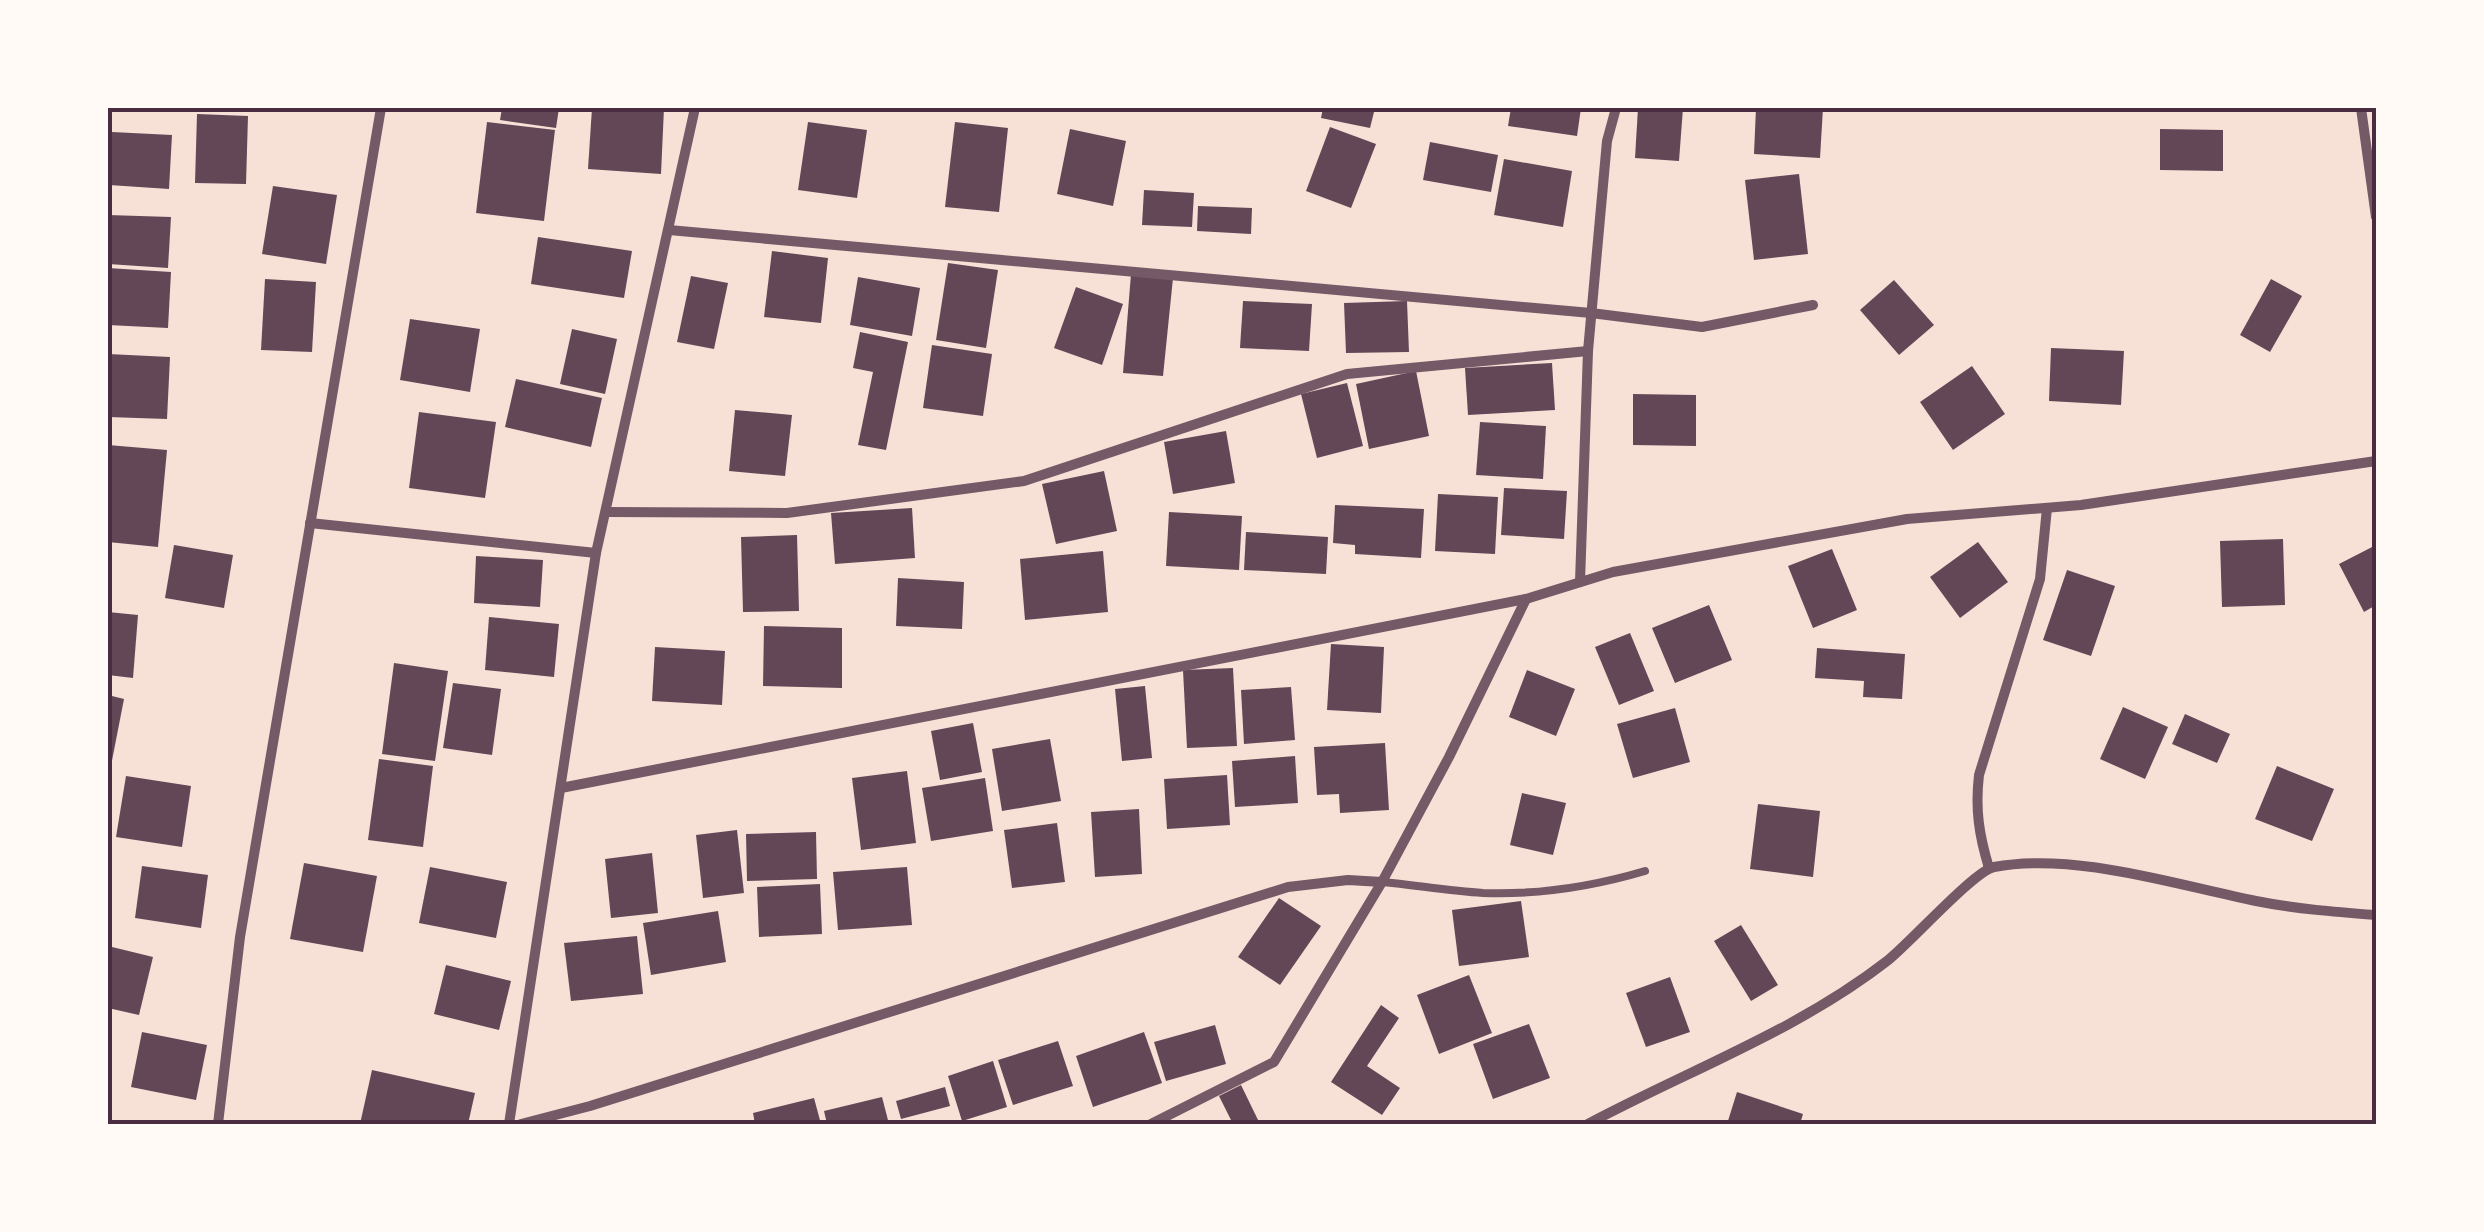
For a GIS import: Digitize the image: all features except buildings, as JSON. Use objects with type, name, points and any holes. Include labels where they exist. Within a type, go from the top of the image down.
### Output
[{"type":"street","points":[[218,1124],[240,938],[381,108]]},
{"type":"street","points":[[509,1124],[596,553],[694,108]]},
{"type":"street","points":[[1580,582],[1588,350],[1607,141],[1616,108]]},
{"type":"street","points":[[2361,108],[2376,218]]},
{"type":"street","points":[[669,230],[1591,313],[1702,327],[1813,305]]},
{"type":"street","points":[[606,512],[787,514],[1024,481],[1347,374],[1588,350]]},
{"type":"street","points":[[561,788],[1526,599],[1612,572],[1907,519],[2047,508],[2376,460]]},
{"type":"street","points":[[1989,868],[1978,833],[1979,775],[2040,579],[2047,508]]},
{"type":"street","points":[[310,523],[596,553]]},
{"type":"street","points":[[1152,1124],[1274,1062],[1382,882],[1449,757],[1526,599]]},
{"type":"street","points":[[1588,1124],[1833,999],[1889,960],[1989,868],[2022,864],[2070,867],[2320,912],[2376,914]]},
{"type":"street","points":[[522,1124],[1288,887],[1348,880],[1382,882]]},
{"type":"lane","points":[[1382,882],[1479,893],[1526,893],[1567,890],[1644,871]]}]
